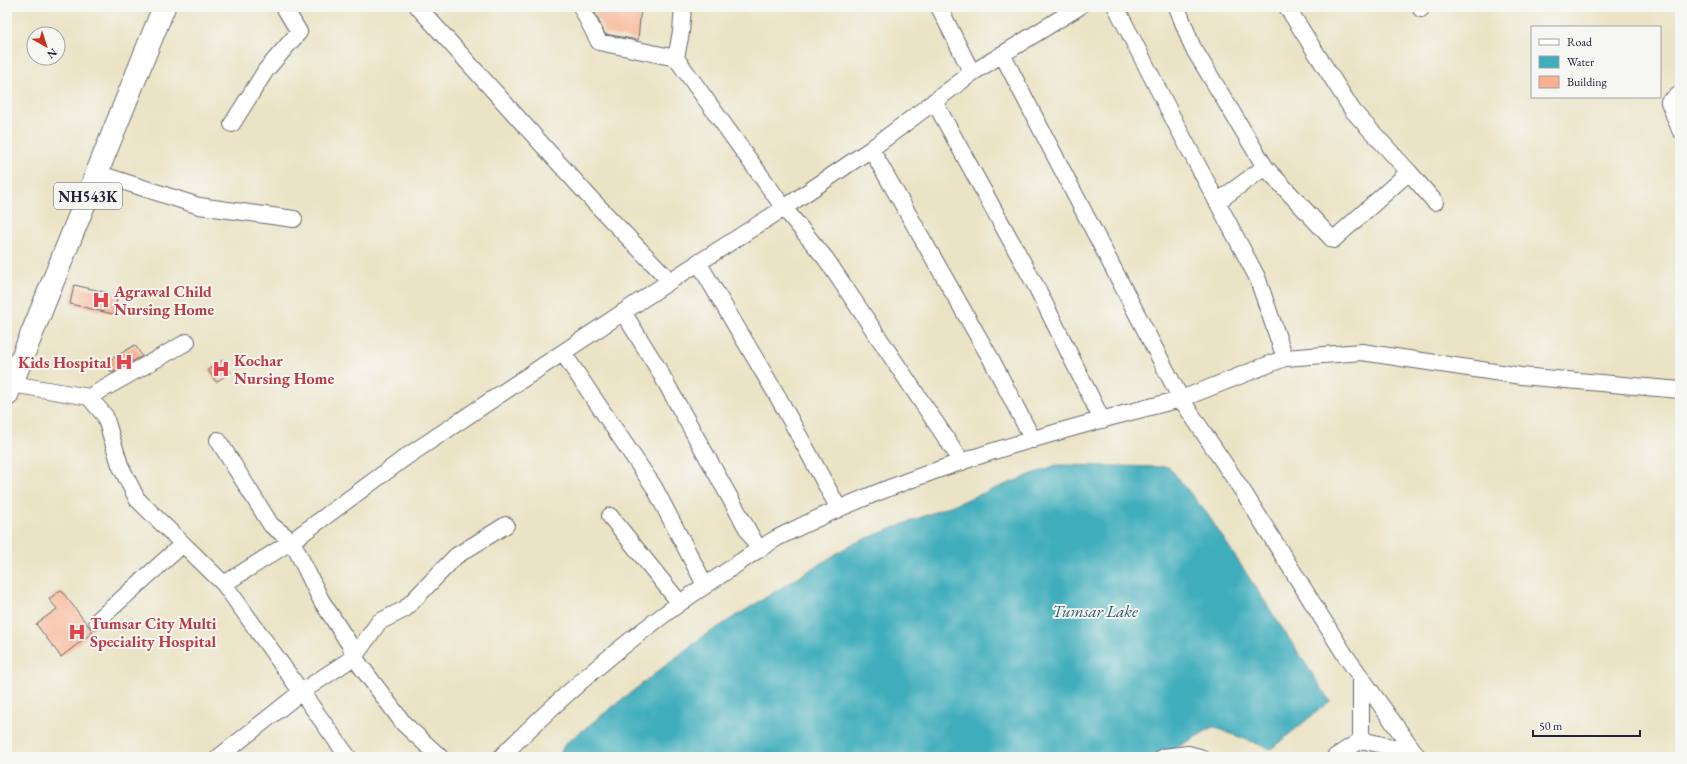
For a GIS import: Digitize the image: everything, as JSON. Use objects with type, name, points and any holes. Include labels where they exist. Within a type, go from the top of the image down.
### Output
[{"type":"highway","name":"NH543K","points":[[10,390],[164,7]]},
{"type":"street","points":[[232,124],[266,70],[300,32],[284,7]]},
{"type":"street","points":[[418,7],[593,201],[670,281]]},
{"type":"street","points":[[581,7],[599,42],[676,58],[784,208],[826,259],[962,462]]},
{"type":"street","points":[[676,58],[681,32],[683,7]]},
{"type":"street","points":[[939,7],[972,73]]},
{"type":"street","points":[[224,584],[292,541],[406,457],[698,262],[784,208],[871,149],[972,73],[1079,7]]},
{"type":"street","points":[[1116,7],[1257,277],[1285,358]]},
{"type":"street","points":[[1177,7],[1192,46],[1265,167],[1333,240],[1409,172]]},
{"type":"street","points":[[1287,7],[1354,111],[1435,202]]},
{"type":"street","points":[[1002,54],[1181,399],[1244,493],[1345,655],[1416,755]]},
{"type":"street","points":[[1680,94],[1669,102],[1680,130]]},
{"type":"street","points":[[934,101],[1038,290],[1102,420]]},
{"type":"street","points":[[871,149],[991,359],[1033,440]]},
{"type":"street","points":[[1217,202],[1265,167]]},
{"type":"street","points":[[97,173],[199,206],[294,219]]},
{"type":"street","points":[[698,262],[778,397],[839,509]]},
{"type":"street","points":[[623,312],[680,407],[759,550]]},
{"type":"street","points":[[10,390],[89,397],[187,342]]},
{"type":"street","points":[[500,757],[598,665],[679,602],[775,539],[839,509],[962,462],[1102,420],[1181,399],[1285,358],[1362,352],[1521,376],[1680,390]]},
{"type":"street","points":[[563,353],[654,487],[705,585]]},
{"type":"street","points":[[89,397],[105,416],[120,465],[137,499],[224,584],[348,757]]},
{"type":"street","points":[[218,440],[271,525],[292,541],[321,600],[350,645],[354,657],[404,724],[440,757]]},
{"type":"street","points":[[610,516],[679,602]]},
{"type":"street","points":[[219,757],[301,692],[354,657],[379,622],[405,609],[456,556],[506,525]]},
{"type":"street","points":[[97,621],[183,544]]},
{"type":"street","points":[[1361,677],[1361,740]]},
{"type":"street","points":[[1335,757],[1361,740],[1416,755]]},
{"type":"street","points":[[1163,757],[1188,754],[1200,757]]},
{"type":"water","name":"Tumsar Lake","points":[[1056,465],[1169,467],[1208,515],[1330,701],[1271,749],[1213,727],[1160,757],[558,757],[565,744],[702,637],[852,544]]},
{"type":"building","points":[[595,7],[641,7],[638,40],[605,34],[595,13]]},
{"type":"building","points":[[74,285],[118,295],[113,314],[70,304]]},
{"type":"building","points":[[135,345],[142,356],[112,373],[105,363]]},
{"type":"building","points":[[223,360],[231,372],[216,382],[208,370]]},
{"type":"building","points":[[61,590],[93,632],[61,657],[36,624],[57,609],[49,599]]},
{"type":"place","name":"Agrawal Child Nursing Home","points":[[101,300]]},
{"type":"place","name":"Kids Hospital","points":[[124,362]]},
{"type":"place","name":"Kochar Nursing Home","points":[[221,369]]},
{"type":"place","name":"Tumsar City Multi Speciality Hospital","points":[[77,632]]}]
